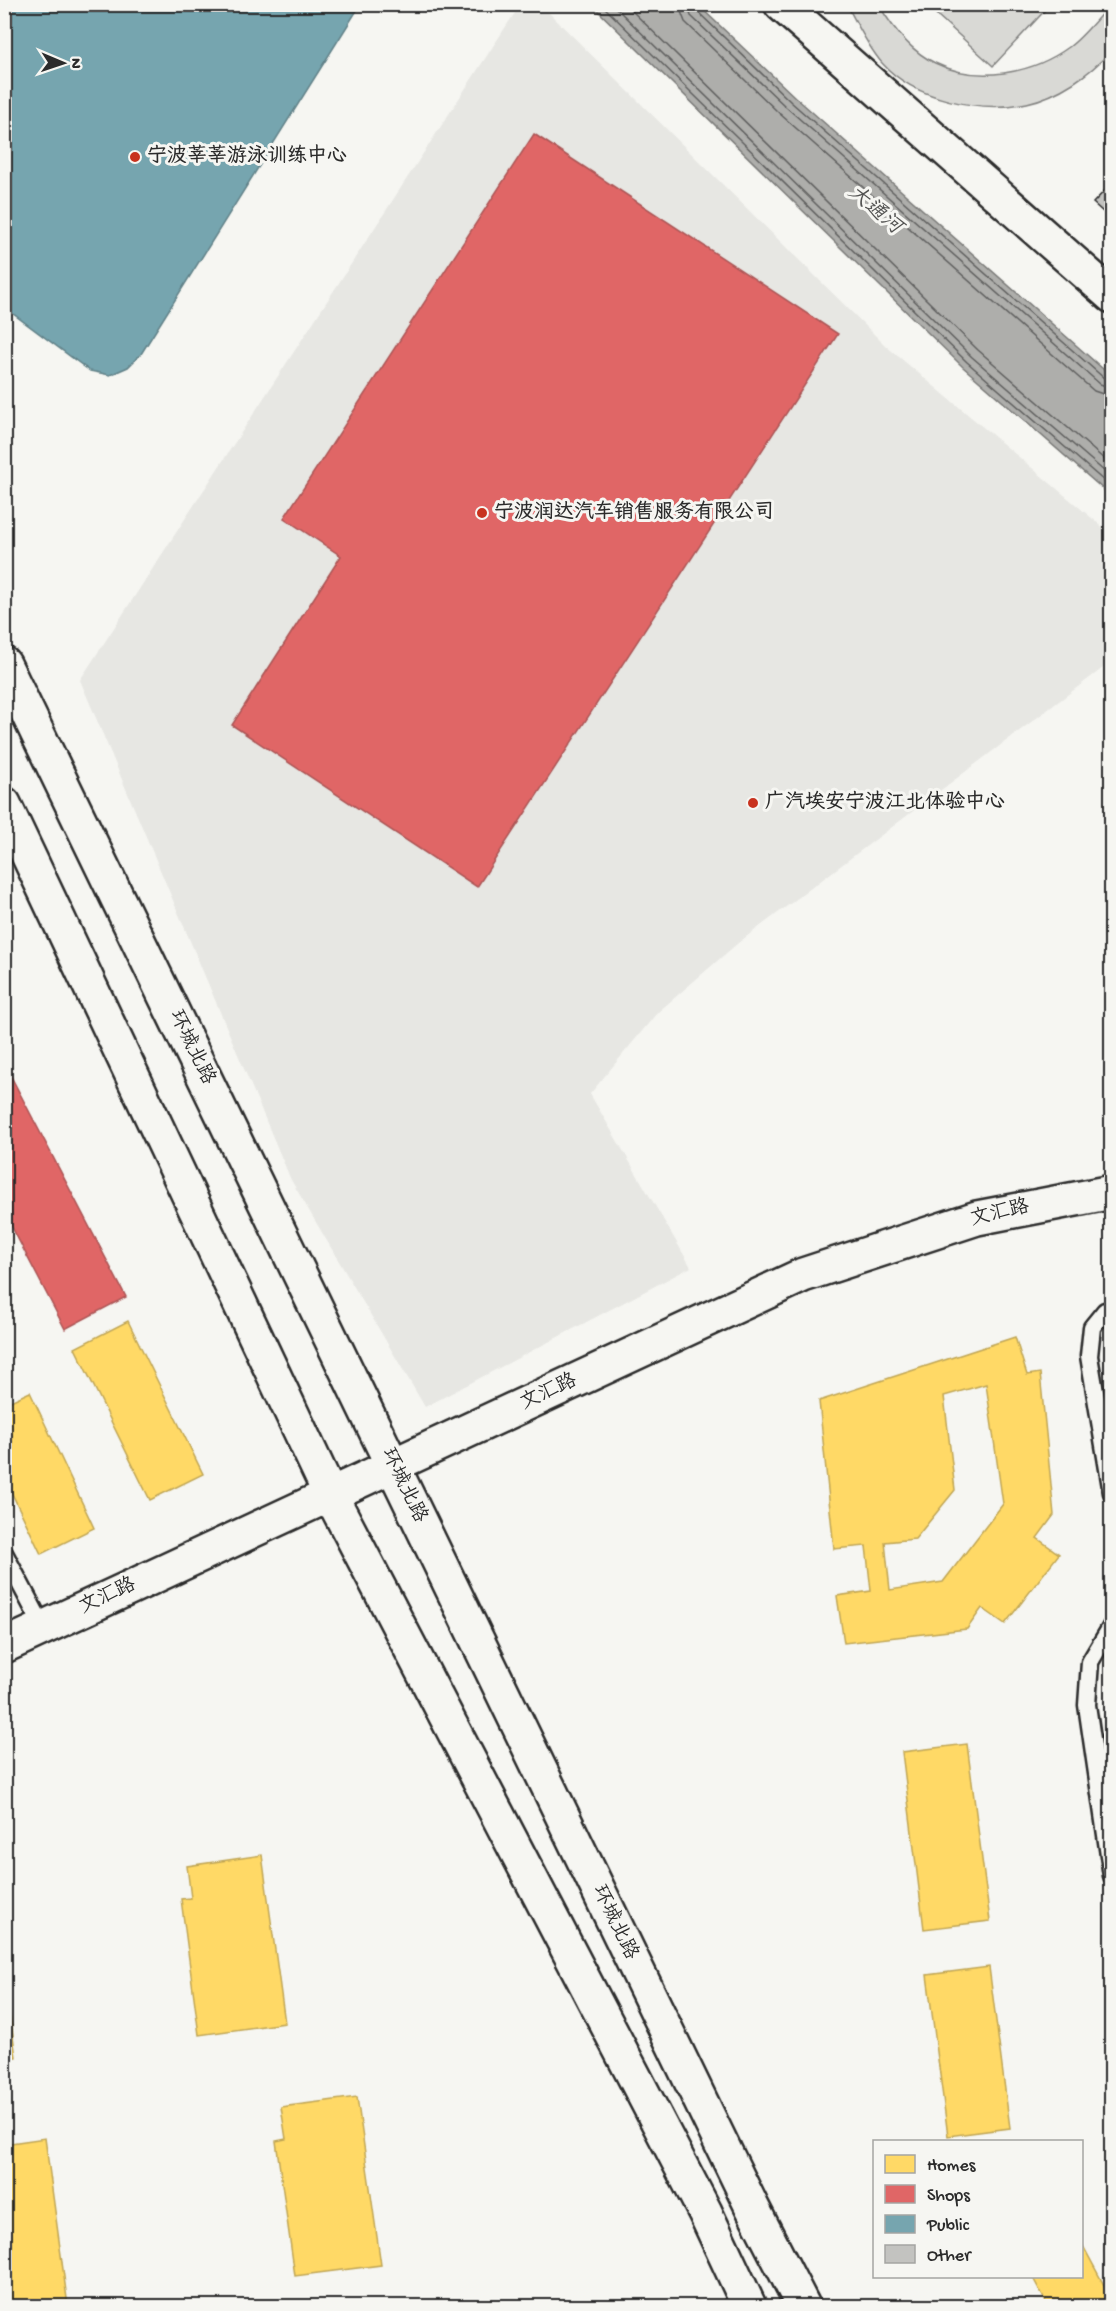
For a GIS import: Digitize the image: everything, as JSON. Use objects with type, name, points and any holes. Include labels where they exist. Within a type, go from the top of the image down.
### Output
[{"type":"main road","points":[[781,4],[1112,296]]},
{"type":"main road","name":"环城北路","points":[[4,664],[752,2207],[803,2307]]},
{"type":"main road","points":[[4,804],[330,1494],[705,2212],[749,2307]]},
{"type":"main road","name":"文汇路","points":[[4,1646],[803,1275],[977,1218],[1112,1192]]},
{"type":"lane","points":[[1112,1311],[1105,1311],[1092,1327],[1089,1356],[1112,1492]]},
{"type":"lane","points":[[4,1553],[43,1627]]},
{"type":"lane","points":[[1112,1625],[1090,1662],[1087,1705],[1112,1876]]},
{"type":"shaded area","name":"宁波润达汽车销售服务有限公司","points":[[520,5],[541,5],[886,346],[1111,534],[1111,662],[738,943],[657,1013],[590,1094],[691,1267],[425,1407],[291,1180],[80,680]]},
{"type":"shaded area","points":[[847,5],[879,5],[902,38],[926,58],[951,69],[986,74],[1021,69],[1054,56],[1080,38],[1110,5],[1111,51],[1094,68],[1062,90],[1039,100],[1009,106],[989,106],[949,101],[930,95],[896,76],[872,50]]},
{"type":"shaded area","points":[[926,5],[1050,5],[993,66]]},
{"type":"water","name":"大通河","points":[[592,5],[698,5],[795,97],[1111,376],[1111,496],[963,367]]},
{"type":"building: Homes","points":[[4,1088],[30,1141],[38,1137],[116,1298],[71,1320],[4,1183]]},
{"type":"building: Homes","points":[[128,1321],[203,1474],[150,1500],[75,1348]]},
{"type":"building: Homes","points":[[1015,1337],[1027,1375],[1040,1373],[1054,1515],[1037,1538],[1059,1554],[1005,1624],[982,1608],[967,1629],[844,1643],[837,1596],[871,1591],[866,1546],[834,1549],[819,1401]],"holes":[[[986,1384],[1003,1504],[943,1582],[890,1590],[885,1542],[915,1539],[955,1490],[944,1396]]]},
{"type":"building: Homes","points":[[30,1392],[94,1528],[41,1554],[4,1477],[4,1404]]},
{"type":"building: Homes","points":[[967,1744],[990,1921],[924,1929],[902,1752]]},
{"type":"building: Homes","points":[[262,1855],[285,2023],[199,2035],[181,1899],[191,1898],[187,1866]]},
{"type":"building: Homes","points":[[989,1967],[1010,2128],[948,2136],[927,1975]]},
{"type":"building: Homes","points":[[4,1972],[16,2057],[4,2059]]},
{"type":"building: Homes","points":[[357,2097],[381,2265],[295,2276],[276,2141],[286,2139],[281,2107]]},
{"type":"building: Homes","points":[[45,2138],[68,2306],[4,2306],[4,2144]]},
{"type":"building: Homes","points":[[1083,2246],[1112,2300],[1112,2306],[1048,2306],[1033,2278],[1083,2278]]},
{"type":"building: Shops","points":[[534,134],[838,334],[477,887],[232,725],[341,556],[284,518]]},
{"type":"building: Shops","points":[[4,1063],[126,1297],[65,1329],[4,1212]]},
{"type":"building: Public","name":"宁波莘莘游泳训练中心","points":[[4,4],[361,4],[141,354],[128,367],[110,375],[90,371],[4,307]]},
{"type":"building: Other","points":[[1112,183],[1112,220],[1093,203]]},
{"type":"place","name":"宁波莘莘游泳训练中心","points":[[135,157]]},
{"type":"place","name":"宁波润达汽车销售服务有限公司","points":[[482,513]]},
{"type":"place","name":"广汽埃安宁波江北体验中心","points":[[753,803]]}]
